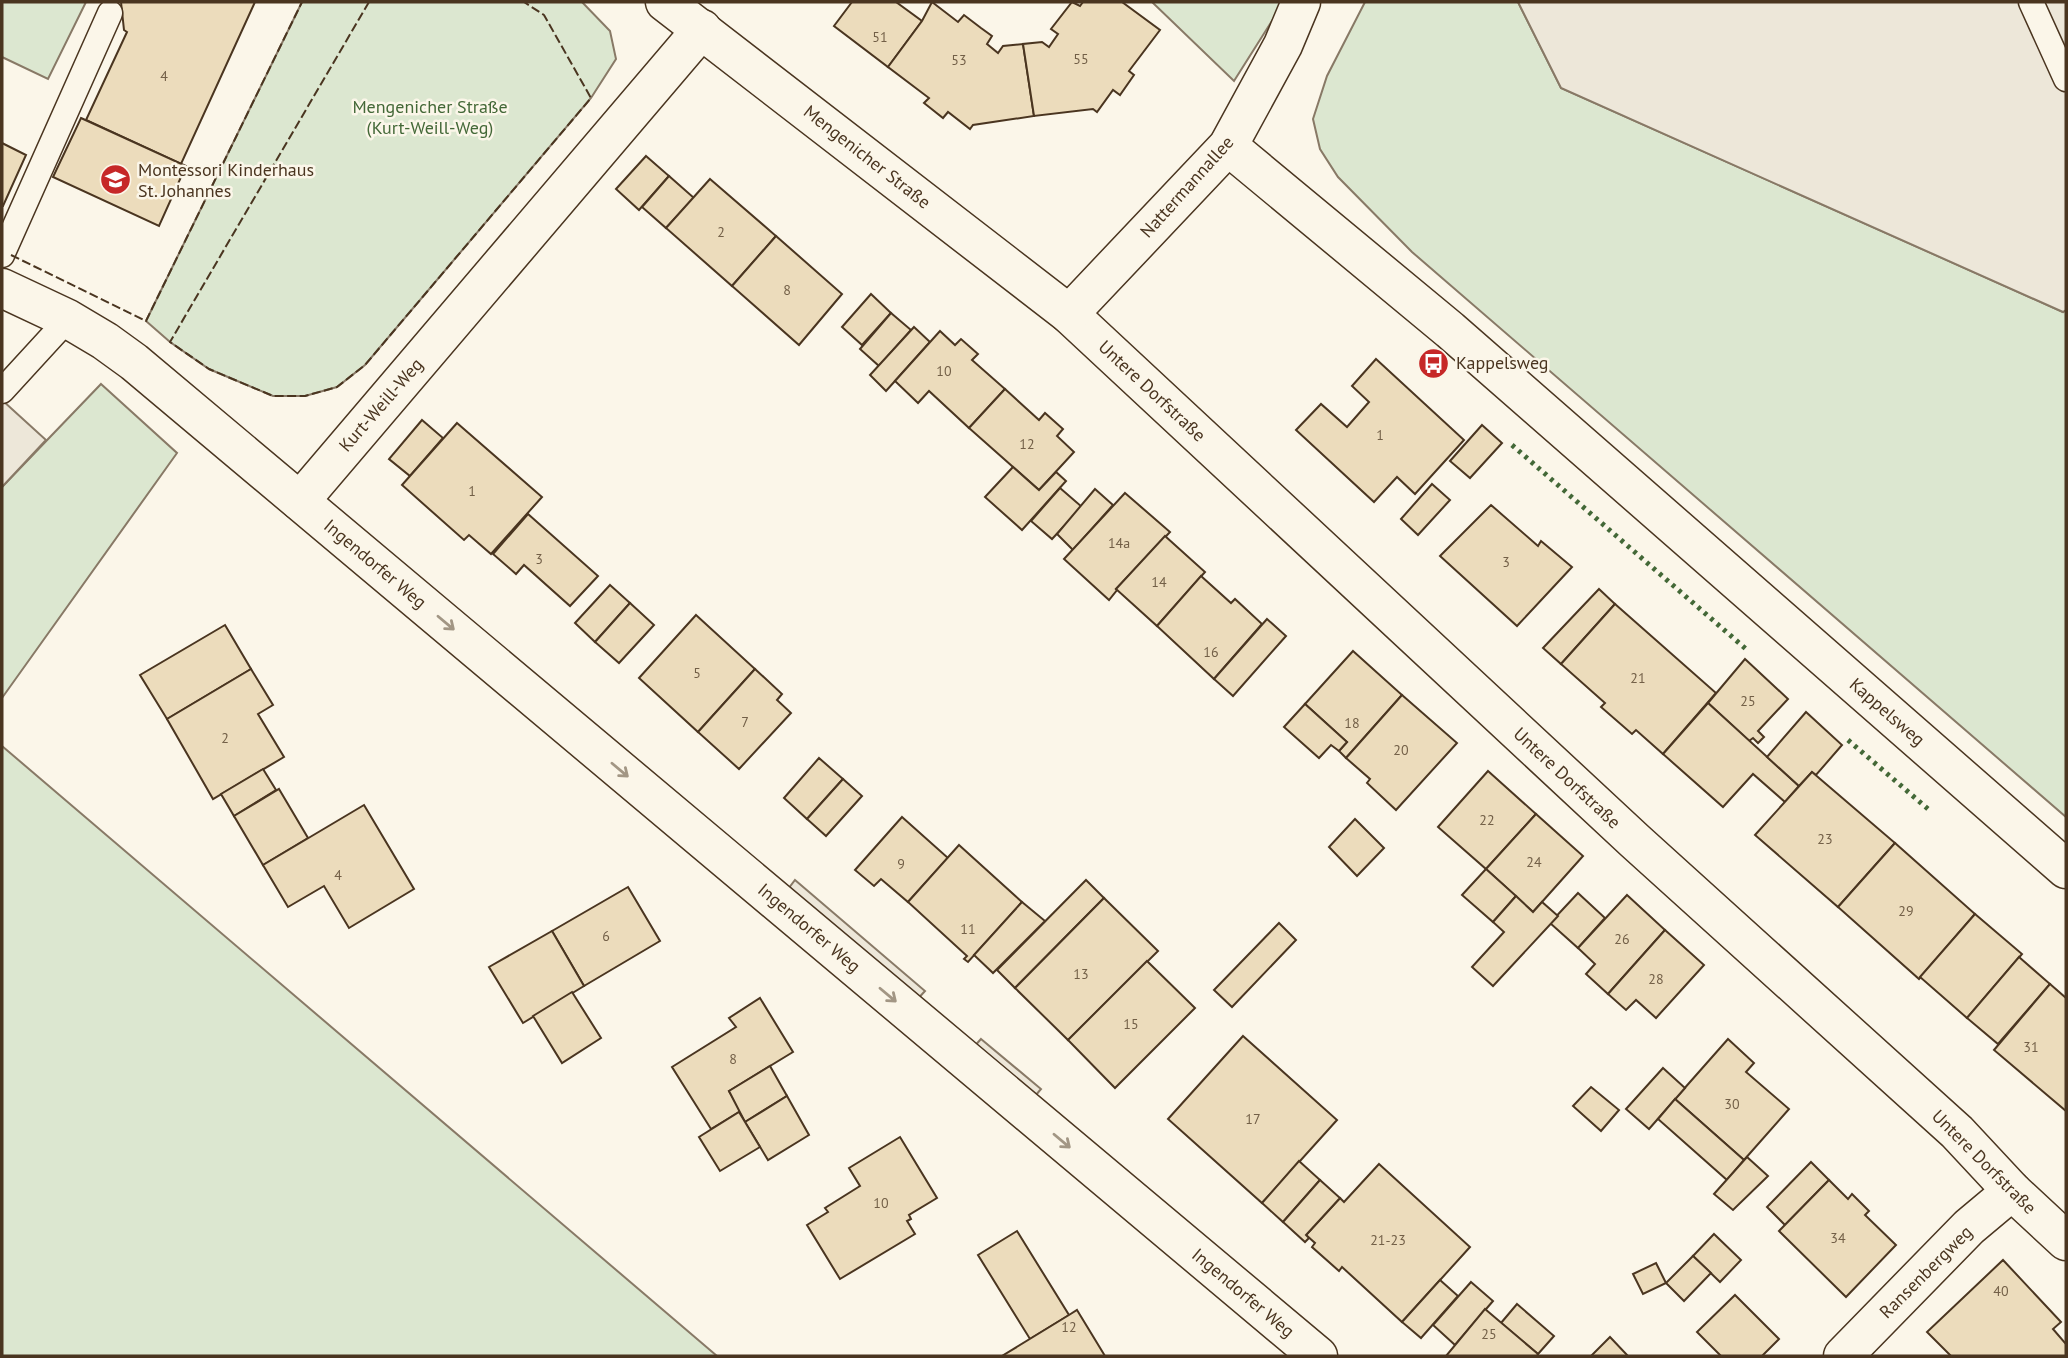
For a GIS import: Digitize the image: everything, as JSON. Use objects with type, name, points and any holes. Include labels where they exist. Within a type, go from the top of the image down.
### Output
[{"type":"street","name":"Mengenicher Straße","points":[[665,2],[1069,314]]},
{"type":"street","name":"Nattermannallee","points":[[1069,314],[1228,146],[1283,45],[1301,2]]},
{"type":"street","name":"Nattermannallee","points":[[1283,45],[1324,2]]},
{"type":"street","name":"Kurt-Weill-Weg","points":[[300,500],[702,29]]},
{"type":"street","name":"Kappelsweg","points":[[1228,146],[1450,330],[2066,869]]},
{"type":"street","points":[[2,288],[68,319],[106,341],[300,500]]},
{"type":"street","name":"Untere Dorfstraße","points":[[1069,314],[1625,831],[1957,1132],[2012,1191],[2066,1241]]},
{"type":"street","name":"Ingendorfer Weg","points":[[300,500],[1318,1356]]},
{"type":"street","name":"Ransenbergweg","points":[[1843,1356],[1969,1227],[2012,1191]]},
{"type":"lane","points":[[2031,2],[2066,79]]},
{"type":"lane","points":[[2,255],[110,13]]},
{"type":"lane","points":[[2,391],[68,319]]},
{"type":"green space","points":[[2,2],[86,2],[48,79],[2,57]]},
{"type":"green space","name":"Mengenicher Straße (Kurt-Weill-Weg)","points":[[302,2],[582,2],[610,31],[616,59],[591,98],[365,365],[337,387],[305,396],[273,396],[209,369],[170,342],[146,321]]},
{"type":"green space","points":[[1152,2],[1284,2],[1234,81]]},
{"type":"green space","points":[[1365,2],[1518,2],[1561,88],[2063,312],[2066,310],[2066,817],[1412,252],[1338,177],[1320,149],[1313,119],[1327,76]]},
{"type":"green space","points":[[101,384],[177,453],[2,698],[2,487]]},
{"type":"green space","points":[[2,746],[717,1356],[2,1356]]},
{"type":"shaded area","points":[[1518,2],[2066,2],[2066,310],[2063,312],[1561,88]]},
{"type":"shaded area","points":[[2,400],[46,440],[2,487]]},
{"type":"shaded area","points":[[795,880],[925,991],[914,1003],[785,893]]},
{"type":"shaded area","points":[[981,1039],[1041,1089],[1030,1102],[971,1050]]},
{"type":"building","points":[[121,2],[255,2],[181,164],[86,120],[127,32],[124,30]]},
{"type":"building","points":[[852,2],[896,2],[922,21],[888,67],[834,26]]},
{"type":"building","points":[[932,2],[958,22],[964,15],[992,36],[987,44],[998,53],[1003,46],[1023,44],[1034,116],[973,125],[970,129],[948,112],[943,118],[924,103],[929,98],[888,67],[922,21]]},
{"type":"building","points":[[1072,2],[1080,6],[1083,2],[1122,2],[1160,30],[1129,71],[1134,75],[1120,95],[1113,90],[1097,112],[1093,109],[1034,116],[1023,44],[1042,42],[1049,47],[1058,34],[1051,29]]},
{"type":"building","points":[[81,118],[186,166],[159,226],[53,177]]},
{"type":"building","points":[[2,143],[26,155],[3,206],[2,206]]},
{"type":"building","points":[[646,156],[669,176],[639,210],[616,189]]},
{"type":"building","points":[[669,176],[694,198],[666,228],[642,207]]},
{"type":"building","points":[[710,179],[776,236],[732,286],[666,228]]},
{"type":"building","points":[[776,236],[842,294],[799,345],[732,286]]},
{"type":"building","points":[[871,294],[891,313],[862,345],[842,327]]},
{"type":"building","points":[[891,313],[911,330],[879,366],[860,349]]},
{"type":"building","points":[[914,327],[930,342],[886,391],[870,375]]},
{"type":"building","points":[[940,331],[955,345],[961,339],[978,354],[972,360],[1005,389],[969,428],[929,391],[918,403],[895,381]]},
{"type":"building","points":[[1376,359],[1464,440],[1415,494],[1397,477],[1374,502],[1296,430],[1321,404],[1347,427],[1369,402],[1352,386]]},
{"type":"building","points":[[1005,389],[1039,420],[1045,413],[1063,429],[1057,436],[1074,452],[1039,490],[969,428]]},
{"type":"building","points":[[422,420],[443,438],[410,476],[389,459]]},
{"type":"building","points":[[457,423],[542,497],[491,554],[469,535],[464,540],[402,485]]},
{"type":"building","points":[[1482,425],[1502,443],[1470,478],[1450,461]]},
{"type":"building","points":[[1013,467],[1039,490],[1056,472],[1066,481],[1022,530],[985,497]]},
{"type":"building","points":[[1432,484],[1450,500],[1418,535],[1401,519]]},
{"type":"building","points":[[1060,488],[1082,507],[1052,539],[1031,521]]},
{"type":"building","points":[[1095,489],[1113,505],[1073,550],[1057,534]]},
{"type":"building","points":[[1125,493],[1170,532],[1116,589],[1109,600],[1064,559]]},
{"type":"building","points":[[1491,505],[1538,546],[1541,541],[1572,567],[1517,626],[1440,556]]},
{"type":"building","points":[[528,514],[598,576],[570,606],[524,565],[516,574],[493,554]]},
{"type":"building","points":[[1165,536],[1205,572],[1157,626],[1116,589]]},
{"type":"building","points":[[1201,576],[1231,603],[1235,599],[1262,624],[1214,679],[1157,626]]},
{"type":"building","points":[[610,585],[630,603],[595,642],[575,623]]},
{"type":"building","points":[[1599,589],[1615,604],[1561,664],[1543,648]]},
{"type":"building","points":[[630,603],[654,625],[619,663],[595,642]]},
{"type":"building","points":[[1615,604],[1716,693],[1663,754],[1636,730],[1632,734],[1601,707],[1605,703],[1561,664]]},
{"type":"building","points":[[696,615],[755,669],[698,732],[639,678]]},
{"type":"building","points":[[1267,619],[1286,636],[1233,696],[1214,679]]},
{"type":"building","points":[[225,625],[251,669],[167,719],[140,675]]},
{"type":"building","points":[[1353,651],[1402,695],[1346,758],[1339,751],[1347,742],[1305,704]]},
{"type":"building","points":[[1745,659],[1788,699],[1758,731],[1764,737],[1758,743],[1753,738],[1749,741],[1708,703]]},
{"type":"building","points":[[251,669],[273,705],[258,714],[284,757],[213,799],[167,719]]},
{"type":"building","points":[[755,669],[782,694],[777,700],[791,713],[739,769],[698,732]]},
{"type":"building","points":[[1402,695],[1457,743],[1396,810],[1367,783],[1370,779],[1346,758]]},
{"type":"building","points":[[1708,703],[1799,786],[1785,802],[1753,774],[1723,807],[1663,754]]},
{"type":"building","points":[[1305,704],[1347,742],[1339,751],[1331,745],[1319,758],[1284,727]]},
{"type":"building","points":[[1806,712],[1842,745],[1816,775],[1812,772],[1799,786],[1767,757]]},
{"type":"building","points":[[819,758],[843,779],[807,819],[784,798]]},
{"type":"building","points":[[263,769],[276,790],[234,816],[221,794]]},
{"type":"building","points":[[1488,771],[1536,814],[1486,869],[1438,827]]},
{"type":"building","points":[[1812,772],[1895,843],[1838,907],[1755,835]]},
{"type":"building","points":[[843,779],[862,796],[826,836],[807,819]]},
{"type":"building","points":[[279,789],[308,838],[263,865],[234,816]]},
{"type":"building","points":[[364,805],[414,889],[349,928],[324,886],[288,907],[263,865]]},
{"type":"building","points":[[1536,814],[1583,856],[1533,912],[1486,869]]},
{"type":"building","points":[[902,817],[948,858],[908,902],[881,879],[874,886],[855,870]]},
{"type":"building","points":[[1355,819],[1384,848],[1357,876],[1329,847]]},
{"type":"building","points":[[1895,843],[1975,914],[1919,979],[1838,907]]},
{"type":"building","points":[[959,845],[1022,902],[968,962],[964,959],[967,956],[908,902]]},
{"type":"building","points":[[1486,869],[1516,896],[1493,922],[1462,895]]},
{"type":"building","points":[[1086,880],[1104,898],[1015,988],[997,970]]},
{"type":"building","points":[[628,887],[660,941],[584,986],[552,931]]},
{"type":"building","points":[[1578,893],[1605,918],[1578,948],[1550,923]]},
{"type":"building","points":[[1627,895],[1665,930],[1608,994],[1586,974],[1595,964],[1578,948]]},
{"type":"building","points":[[1516,896],[1533,912],[1542,902],[1558,916],[1493,986],[1472,967],[1504,932],[1493,922]]},
{"type":"building","points":[[1104,898],[1158,951],[1068,1040],[1015,988]]},
{"type":"building","points":[[1022,902],[1045,921],[993,973],[974,955]]},
{"type":"building","points":[[1975,914],[2022,954],[1967,1018],[1920,977]]},
{"type":"building","points":[[1279,923],[1296,940],[1232,1007],[1214,990]]},
{"type":"building","points":[[1665,930],[1704,965],[1656,1018],[1636,1000],[1626,1010],[1608,994]]},
{"type":"building","points":[[552,931],[584,986],[523,1023],[489,967]]},
{"type":"building","points":[[2019,957],[2050,984],[1998,1044],[1967,1018]]},
{"type":"building","points":[[1147,961],[1195,1008],[1115,1088],[1068,1040]]},
{"type":"building","points":[[2050,984],[2066,998],[2066,1111],[1994,1050]]},
{"type":"building","points":[[572,992],[601,1038],[562,1063],[533,1016]]},
{"type":"building","points":[[760,998],[793,1052],[729,1091],[741,1111],[711,1129],[672,1067],[736,1027],[729,1018]]},
{"type":"building","points":[[1243,1036],[1337,1120],[1262,1203],[1168,1119]]},
{"type":"building","points":[[1728,1039],[1754,1063],[1746,1072],[1789,1109],[1744,1160],[1675,1099]]},
{"type":"building","points":[[770,1066],[787,1096],[745,1122],[729,1091]]},
{"type":"building","points":[[1663,1068],[1685,1088],[1649,1129],[1626,1109]]},
{"type":"building","points":[[1591,1087],[1619,1110],[1601,1131],[1573,1106]]},
{"type":"building","points":[[787,1096],[809,1135],[768,1160],[745,1122]]},
{"type":"building","points":[[1675,1099],[1744,1160],[1727,1180],[1658,1119]]},
{"type":"building","points":[[739,1112],[760,1147],[720,1171],[699,1137]]},
{"type":"building","points":[[900,1137],[937,1198],[909,1215],[911,1219],[907,1221],[915,1234],[840,1279],[807,1225],[828,1212],[825,1208],[860,1186],[849,1168]]},
{"type":"building","points":[[1747,1157],[1768,1176],[1733,1210],[1714,1194]]},
{"type":"building","points":[[1299,1161],[1320,1180],[1283,1222],[1262,1203]]},
{"type":"building","points":[[1811,1162],[1829,1180],[1785,1225],[1767,1207]]},
{"type":"building","points":[[1379,1164],[1470,1247],[1402,1322],[1342,1267],[1339,1271],[1312,1247],[1315,1243],[1306,1235],[1340,1198],[1344,1202]]},
{"type":"building","points":[[1320,1180],[1340,1198],[1306,1235],[1309,1238],[1305,1242],[1283,1222]]},
{"type":"building","points":[[1829,1180],[1848,1199],[1852,1194],[1869,1211],[1865,1215],[1896,1245],[1846,1297],[1779,1231]]},
{"type":"building","points":[[1017,1231],[1069,1315],[1030,1339],[978,1255]]},
{"type":"building","points":[[1714,1234],[1741,1260],[1720,1282],[1693,1256]]},
{"type":"building","points":[[1693,1256],[1711,1273],[1684,1301],[1666,1283]]},
{"type":"building","points":[[2003,1260],[2061,1322],[2053,1329],[2066,1344],[2066,1356],[1951,1356],[1927,1332]]},
{"type":"building","points":[[1656,1263],[1666,1283],[1643,1294],[1633,1274]]},
{"type":"building","points":[[1440,1280],[1458,1296],[1421,1338],[1402,1322]]},
{"type":"building","points":[[1471,1282],[1493,1301],[1455,1345],[1433,1325]]},
{"type":"building","points":[[1735,1295],[1779,1339],[1762,1356],[1721,1356],[1697,1332]]},
{"type":"building","points":[[1517,1304],[1554,1336],[1538,1354],[1501,1323]]},
{"type":"building","points":[[1485,1309],[1538,1354],[1537,1356],[1446,1356]]},
{"type":"building","points":[[1077,1310],[1105,1356],[1002,1356],[1069,1315]]},
{"type":"building","points":[[1610,1337],[1628,1356],[1591,1356]]},
{"type":"hedge","points":[[1512,445],[1746,649]]},
{"type":"hedge","points":[[1848,740],[1928,809]]},
{"type":"fence","points":[[11,255],[146,321],[302,2]]},
{"type":"fence","points":[[369,2],[170,342],[209,369],[273,396],[305,396],[337,387],[365,365],[591,98],[544,15],[524,2]]},
{"type":"place","name":"Montessori Kinderhaus St. Johannes","points":[[115,180]]},
{"type":"place","name":"Kappelsweg","points":[[1433,363]]}]
